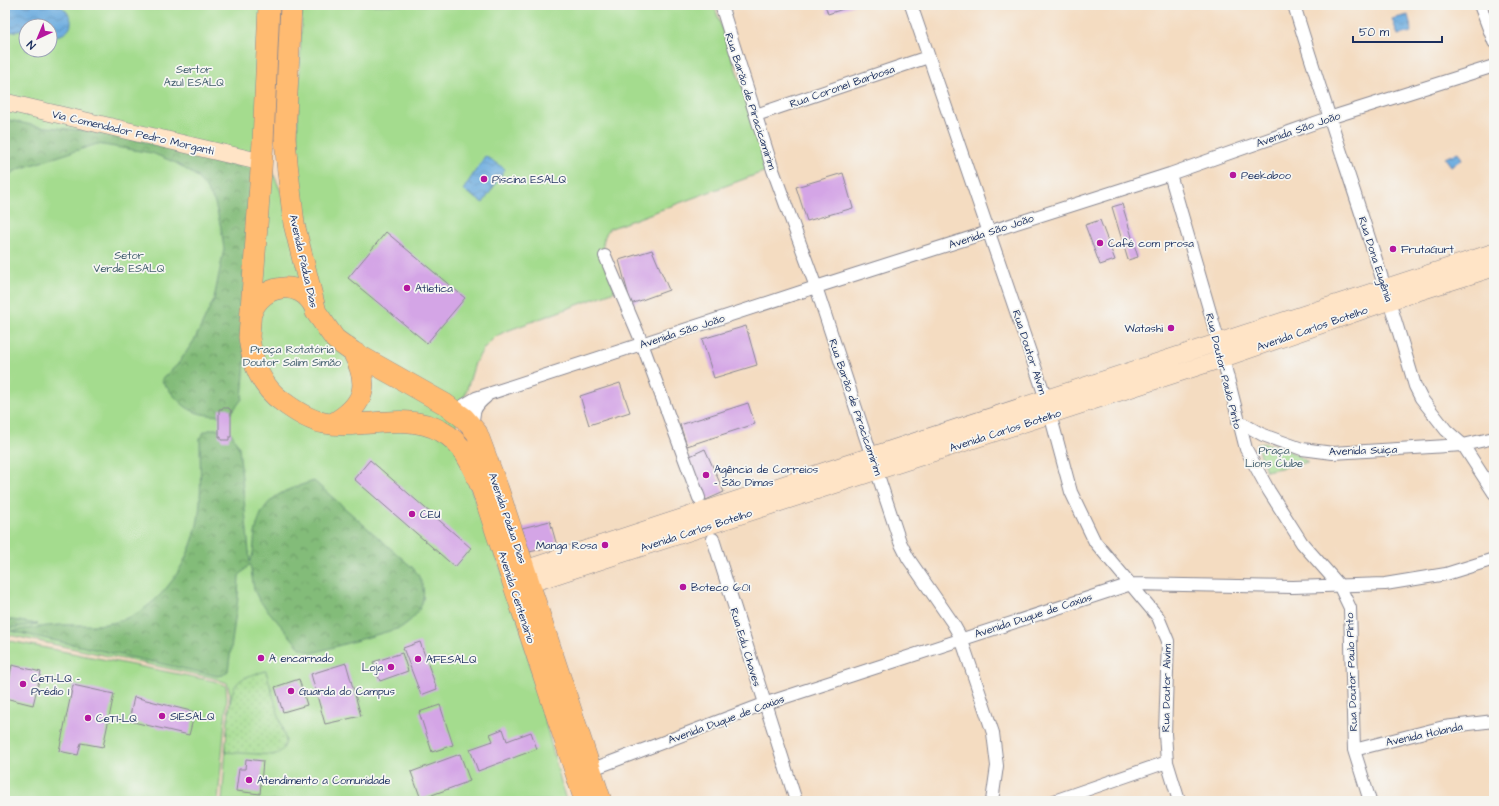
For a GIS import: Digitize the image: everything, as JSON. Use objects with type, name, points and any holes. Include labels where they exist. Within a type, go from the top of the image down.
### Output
[{"type":"highway","name":"Avenida Pádua Dias","points":[[291,5],[285,138],[294,224],[316,312],[335,339],[353,352],[454,410],[473,427],[485,451],[523,581]]},
{"type":"highway","points":[[269,8],[261,162],[249,337],[251,354],[258,371],[268,388],[277,398],[301,414],[315,420],[334,423],[354,410],[362,394],[364,380],[362,371],[353,352]]},
{"type":"highway","points":[[261,162],[272,166],[281,179],[290,187]]},
{"type":"highway","points":[[251,317],[254,306],[263,294],[277,288],[294,289],[301,293],[313,304],[316,312]]},
{"type":"highway","name":"Avenida Centenário","points":[[334,423],[413,423],[442,431],[469,458],[523,581],[601,801]]},
{"type":"highway","name":"Avenida Centenário","points":[[523,581],[585,801]]},
{"type":"main road","name":"Via Comendador Pedro Morganti","points":[[5,102],[261,162]]},
{"type":"main road","name":"Avenida Carlos Botelho","points":[[875,463],[1050,415],[1220,351],[1388,294],[1494,252]]},
{"type":"main road","name":"Avenida Carlos Botelho","points":[[1388,294],[1494,268]]},
{"type":"main road","name":"Avenida Carlos Botelho","points":[[523,581],[875,463],[1046,399],[1220,351]]},
{"type":"street","name":"Rua Barão de Piracicamirim","points":[[721,5],[773,170],[816,287],[900,542],[908,558],[952,622],[961,638],[993,733],[997,766],[992,801]]},
{"type":"street","name":"Rua Doutor Alvim","points":[[911,5],[990,231],[1046,399],[1071,492],[1095,542],[1158,617],[1168,640],[1165,734],[1167,762],[1179,801]]},
{"type":"street","name":"Rua Dona Eugênia","points":[[1294,5],[1329,118],[1388,294],[1415,386],[1421,398],[1446,430],[1463,444],[1494,493]]},
{"type":"street","points":[[1480,5],[1494,42]]},
{"type":"street","name":"Rua Coronel Barbosa","points":[[756,116],[928,57]]},
{"type":"street","name":"Avenida São João","points":[[454,410],[476,398],[487,396],[816,287],[1170,174],[1329,118],[1494,66]]},
{"type":"street","name":"Rua Doutor Paulo Pinto","points":[[1170,174],[1246,449],[1269,491],[1302,542],[1338,585],[1350,608],[1354,750],[1370,801]]},
{"type":"street","points":[[604,256],[642,344],[699,498]]},
{"type":"street","name":"Avenida São João","points":[[473,427],[473,413],[476,405],[487,396]]},
{"type":"street","name":"Avenida Suiça","points":[[1238,421],[1263,435],[1302,448],[1333,453],[1463,444],[1494,438]]},
{"type":"street","name":"Rua Edu Chaves","points":[[713,539],[764,704],[796,801]]},
{"type":"street","name":"Avenida Duque de Caxias","points":[[590,770],[764,704],[961,638],[1131,584],[1247,587],[1385,584],[1438,575],[1494,559]]},
{"type":"street","name":"Avenida Holanda","points":[[1354,750],[1444,728],[1494,721]]},
{"type":"street","points":[[1054,801],[1167,762]]},
{"type":"green space","points":[[5,5],[267,5],[270,166],[294,222],[302,5],[714,5],[755,125],[766,171],[609,229],[605,236],[603,252],[606,268],[615,291],[504,332],[495,337],[484,348],[475,363],[452,438],[515,606],[566,801],[222,801],[230,694],[227,683],[213,678],[5,634]]},
{"type":"green space","points":[[5,119],[36,126],[112,133],[197,157],[253,170],[250,303],[242,399],[229,416],[205,415],[189,409],[176,398],[161,380],[178,364],[195,339],[214,299],[224,249],[215,203],[206,188],[196,176],[176,163],[152,153],[97,144],[19,169],[5,177]]},
{"type":"green space","points":[[212,429],[229,429],[239,447],[250,562],[253,554],[256,529],[259,518],[264,509],[277,496],[285,491],[314,481],[414,569],[420,578],[424,594],[419,609],[414,616],[400,628],[313,653],[300,648],[259,600],[254,590],[250,564],[239,576],[238,598],[228,671],[223,675],[217,676],[10,631],[53,625],[98,625],[122,620],[138,612],[153,601],[166,588],[178,573],[187,556],[193,538],[198,520],[200,502],[200,438],[204,432]]},
{"type":"green space","name":"Praça Lions Clube","points":[[1257,443],[1278,446],[1308,462],[1266,471]]},
{"type":"green space","points":[[5,618],[6,619],[38,624],[5,629]]},
{"type":"green space","points":[[5,640],[214,681],[226,686],[227,698],[218,801],[5,801]]},
{"type":"green space","points":[[266,671],[286,741],[282,750],[273,755],[225,752],[233,690],[242,679]]},
{"type":"water","points":[[5,5],[59,5],[69,15],[71,21],[71,26],[68,30],[58,35],[58,18],[18,18],[18,31],[10,32],[5,35]]},
{"type":"water","points":[[1408,15],[1412,32],[1398,35],[1392,19]]},
{"type":"water","points":[[1458,152],[1462,159],[1451,166],[1445,158]]},
{"type":"water","name":"Piscina ESALQ","points":[[485,156],[505,169],[483,203],[463,190]]},
{"type":"building","points":[[825,5],[855,5],[828,14]]},
{"type":"building","points":[[843,173],[853,208],[807,221],[796,187]]},
{"type":"building","points":[[1122,204],[1138,257],[1128,260],[1112,207]]},
{"type":"building","name":"Café com prosa","points":[[1100,220],[1115,260],[1100,265],[1085,225]]},
{"type":"building","name":"Atletica","points":[[386,232],[465,298],[427,343],[348,278]]},
{"type":"building","points":[[652,250],[669,290],[631,304],[619,260]]},
{"type":"building","points":[[746,326],[757,365],[714,378],[702,339]]},
{"type":"building","points":[[620,383],[630,412],[589,425],[580,396]]},
{"type":"building","points":[[748,403],[755,424],[687,446],[680,425]]},
{"type":"building","points":[[229,408],[231,410],[231,437],[229,437],[229,440],[221,440],[221,437],[219,437],[219,409]]},
{"type":"building","name":"Agência de Correios - São Dimas","points":[[705,449],[724,492],[706,500],[688,457]]},
{"type":"building","name":"CEU","points":[[370,460],[471,548],[455,567],[354,479]]},
{"type":"building","points":[[550,521],[557,546],[529,552],[522,528]]},
{"type":"building","name":"AFESALQ","points":[[420,642],[437,689],[421,695],[403,648]]},
{"type":"building","name":"Loja","points":[[402,653],[408,671],[380,681],[373,662]]},
{"type":"building","points":[[346,663],[361,716],[325,724],[311,674]]},
{"type":"building","name":"CeTI-LQ - Prédio 1","points":[[12,665],[41,672],[33,705],[5,698]]},
{"type":"building","name":"Guarda do Campus","points":[[299,679],[307,705],[283,712],[275,687]]},
{"type":"building","name":"CeTI-LQ","points":[[73,685],[114,694],[103,747],[81,743],[78,755],[59,751]]},
{"type":"building","name":"SIESALQ","points":[[134,697],[195,712],[189,735],[129,721]]},
{"type":"building","points":[[440,705],[453,745],[432,752],[419,712]]},
{"type":"building","points":[[503,729],[507,741],[531,732],[537,749],[478,771],[470,749],[493,741],[490,734]]},
{"type":"building","points":[[460,754],[470,781],[421,799],[411,772]]},
{"type":"building","name":"Atendimento a Comunidade","points":[[246,759],[263,761],[260,794],[236,791],[239,769],[245,769]]},
{"type":"place","name":"Peekaboo","points":[[1233,175]]},
{"type":"place","name":"Piscina ESALQ","points":[[484,179]]},
{"type":"place","name":"Café com prosa","points":[[1100,243]]},
{"type":"place","name":"FrutaGurt","points":[[1393,249]]},
{"type":"place","name":"Atletica","points":[[407,288]]},
{"type":"place","name":"Watashi","points":[[1171,328]]},
{"type":"place","name":"Agência de Correios - São Dimas","points":[[706,475]]},
{"type":"place","name":"CEU","points":[[412,514]]},
{"type":"place","name":"Manga Rosa","points":[[605,545]]},
{"type":"place","name":"Boteco 6:01","points":[[683,587]]},
{"type":"place","name":"A encarnado","points":[[261,658]]},
{"type":"place","name":"AFESALQ","points":[[418,659]]},
{"type":"place","name":"Loja","points":[[391,667]]},
{"type":"place","name":"CeTI-LQ - Prédio 1","points":[[23,684]]},
{"type":"place","name":"Guarda do Campus","points":[[291,691]]},
{"type":"place","name":"SIESALQ","points":[[162,716]]},
{"type":"place","name":"CeTI-LQ","points":[[88,718]]},
{"type":"place","name":"Atendimento a Comunidade","points":[[249,780]]},
{"type":"park label","name":"Sertor Azul ESALQ","points":[[194,75]]},
{"type":"park label","name":"Setor Verde ESALQ","points":[[129,261]]},
{"type":"park label","name":"Praça Rotatória Doutor Salim Simão","points":[[292,355]]}]
